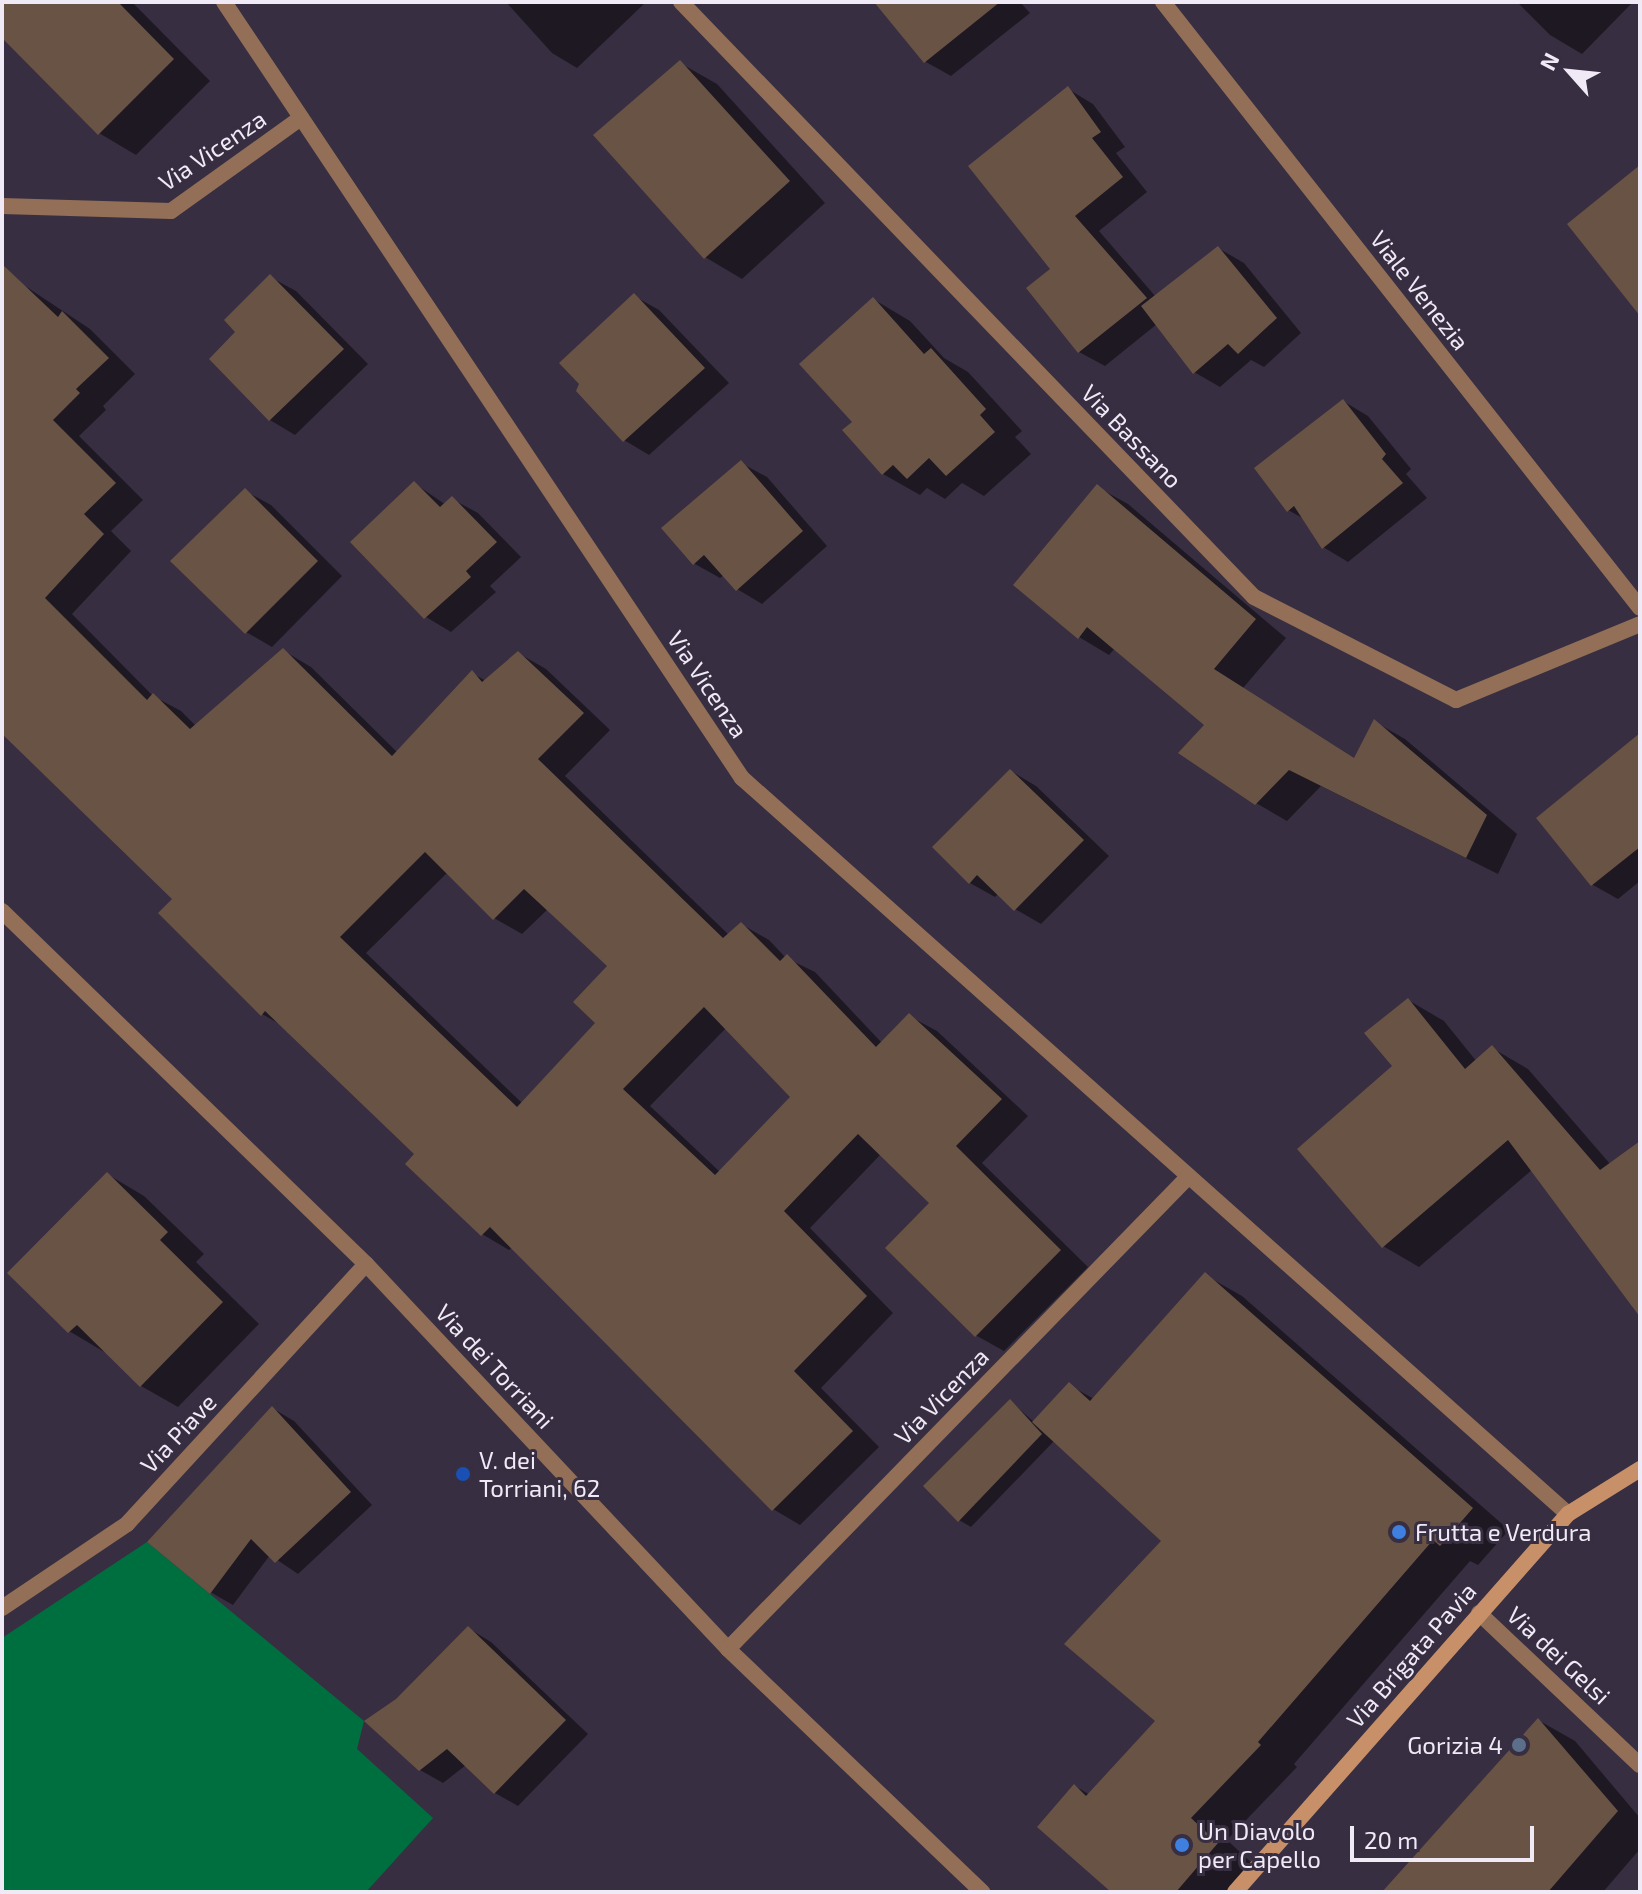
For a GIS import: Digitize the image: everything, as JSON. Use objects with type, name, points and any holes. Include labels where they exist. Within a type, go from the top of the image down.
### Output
[{"type":"street","name":"Via Vicenza","points":[[224,2],[742,778],[1568,1514]]},
{"type":"street","name":"Via Bassano","points":[[681,2],[1254,597],[1456,700],[1640,624]]},
{"type":"street","name":"Viale Venezia","points":[[1163,2],[1640,608]]},
{"type":"street","name":"Via Vicenza","points":[[2,206],[171,211],[301,118]]},
{"type":"street","name":"Via dei Torriani","points":[[2,911],[366,1264],[728,1649],[982,1892]]},
{"type":"street","name":"Via Vicenza","points":[[728,1649],[1189,1176]]},
{"type":"street","name":"Via Piave","points":[[2,1608],[127,1524],[366,1264]]},
{"type":"street","name":"Via Brigata Pavia","points":[[1235,1892],[1568,1514],[1640,1469]]},
{"type":"street","name":"Via dei Gelsi","points":[[1479,1613],[1640,1765]]},
{"type":"green space","points":[[147,1542],[364,1721],[357,1749],[433,1818],[366,1892],[2,1892],[2,1638]]},
{"type":"building","points":[[2,2],[118,2],[174,59],[98,135],[2,38]]},
{"type":"building","points":[[874,2],[1000,2],[924,63]]},
{"type":"building","points":[[680,60],[790,181],[704,259],[593,135]]},
{"type":"building","points":[[1068,86],[1101,132],[1092,138],[1123,177],[1075,216],[1147,298],[1078,353],[1026,288],[1050,269],[968,166]]},
{"type":"building","points":[[1640,165],[1640,316],[1567,224]]},
{"type":"building","points":[[1218,246],[1277,318],[1238,354],[1228,344],[1193,374],[1141,306]]},
{"type":"building","points":[[2,264],[58,317],[62,311],[109,358],[76,389],[80,393],[53,420],[116,483],[84,514],[104,534],[45,598],[147,700],[153,693],[190,729],[283,648],[392,756],[472,670],[482,682],[518,651],[584,713],[538,759],[723,938],[741,922],[780,961],[787,954],[876,1047],[909,1013],[1002,1099],[956,1146],[1061,1250],[975,1337],[885,1248],[929,1203],[858,1134],[784,1211],[867,1296],[794,1371],[853,1431],[772,1511],[490,1227],[481,1236],[405,1164],[414,1154],[265,1011],[261,1016],[158,913],[172,899],[2,734]],"holes":[[[425,852],[493,920],[524,889],[607,966],[573,1002],[595,1023],[517,1107],[340,937]],[[704,1007],[790,1097],[715,1175],[623,1089]]]},
{"type":"building","points":[[270,274],[344,349],[269,421],[209,359],[235,332],[224,320]]},
{"type":"building","points":[[634,293],[705,368],[623,442],[576,391],[579,384],[559,363]]},
{"type":"building","points":[[873,297],[924,354],[931,348],[986,409],[980,415],[995,432],[946,476],[929,458],[907,479],[893,465],[882,475],[842,430],[852,422],[799,364]]},
{"type":"building","points":[[1343,399],[1386,454],[1382,459],[1403,483],[1322,549],[1294,506],[1287,512],[1254,468]]},
{"type":"building","points":[[741,460],[803,531],[736,591],[704,555],[693,565],[661,528]]},
{"type":"building","points":[[414,481],[440,507],[452,496],[497,542],[466,571],[471,577],[424,619],[350,542]]},
{"type":"building","points":[[1097,484],[1256,619],[1214,669],[1354,758],[1374,719],[1487,815],[1466,858],[1289,770],[1255,805],[1178,753],[1204,725],[1087,627],[1078,639],[1013,585]]},
{"type":"building","points":[[245,488],[318,561],[245,634],[170,561]]},
{"type":"building","points":[[1640,733],[1640,847],[1591,886],[1536,818]]},
{"type":"building","points":[[1010,769],[1084,840],[1014,911],[977,875],[969,884],[932,847]]},
{"type":"building","points":[[1408,998],[1465,1069],[1492,1045],[1600,1170],[1640,1141],[1640,1317],[1508,1140],[1382,1248],[1297,1149],[1392,1066],[1364,1033]]},
{"type":"building","points":[[107,1172],[168,1232],[160,1240],[223,1302],[140,1387],[77,1325],[68,1333],[7,1273]]},
{"type":"building","points":[[1205,1272],[1473,1508],[1440,1546],[1433,1540],[1258,1742],[1261,1745],[1191,1818],[1218,1843],[1176,1892],[1111,1892],[1037,1827],[1074,1784],[1086,1796],[1155,1721],[1064,1644],[1161,1541],[1032,1422],[1069,1382],[1090,1401]]},
{"type":"building","points":[[1010,1399],[1042,1434],[958,1522],[923,1486]]},
{"type":"building","points":[[272,1406],[351,1492],[275,1563],[251,1539],[210,1594],[147,1542]]},
{"type":"building","points":[[468,1626],[566,1720],[494,1794],[447,1749],[419,1771],[364,1721],[396,1699]]},
{"type":"building","points":[[1538,1718],[1618,1811],[1548,1892],[1382,1892]]},
{"type":"place","name":"V. dei Torriani, 62","points":[[463,1474]]},
{"type":"place","name":"Frutta e Verdura","points":[[1399,1532]]},
{"type":"place","name":"Gorizia 4","points":[[1519,1745]]},
{"type":"place","name":"Un Diavolo per Capello","points":[[1182,1845]]}]
